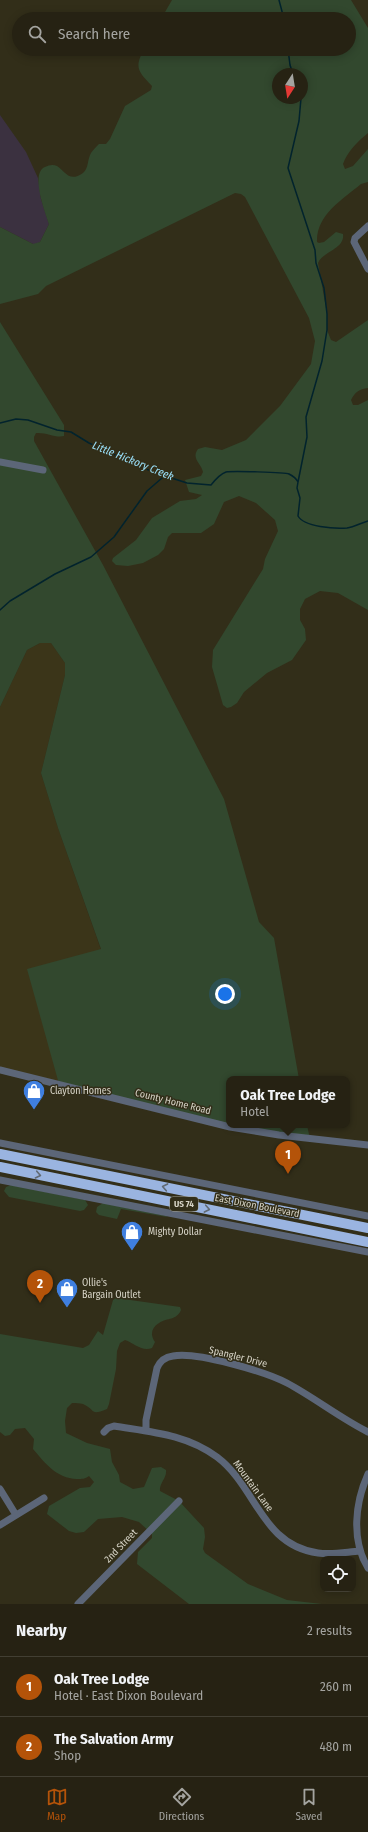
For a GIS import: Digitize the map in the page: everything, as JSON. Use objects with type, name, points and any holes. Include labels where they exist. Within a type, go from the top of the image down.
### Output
[{"type":"highway","name":"East Dixon Boulevard","points":[[0,1154],[366,1228]]},
{"type":"highway","name":"East Dixon Boulevard","points":[[0,1167],[284,1224],[368,1248]]},
{"type":"highway","points":[[284,1224],[304,1223],[359,1232],[362,1232],[366,1228]]},
{"type":"street","points":[[368,226],[355,238],[354,242],[368,269]]},
{"type":"street","points":[[0,462],[43,470]]},
{"type":"street","name":"County Home Road","points":[[0,1070],[226,1126]]},
{"type":"street","name":"County Home Road","points":[[236,1128],[279,1135],[368,1145]]},
{"type":"street","name":"East Dixon Boulevard","points":[[0,1143],[368,1216]]},
{"type":"street","name":"East Dixon Boulevard","points":[[0,1180],[368,1248]]},
{"type":"street","points":[[91,1198],[94,1186]]},
{"type":"street","points":[[366,1228],[368,1216]]},
{"type":"street","name":"Spangler Drive","points":[[146,1431],[146,1420],[157,1368],[162,1360],[181,1355],[247,1368],[273,1377],[294,1387],[336,1415],[368,1432]]},
{"type":"street","name":"Mountain Lane","points":[[104,1432],[108,1428],[114,1426],[188,1440],[218,1457],[236,1476],[272,1529],[289,1543],[319,1553],[336,1554],[360,1551]]},
{"type":"street","points":[[368,1474],[360,1495],[357,1531],[360,1551],[368,1568]]},
{"type":"street","points":[[0,1489],[16,1515]]},
{"type":"street","points":[[0,1525],[44,1498]]},
{"type":"street","name":"2nd Street","points":[[78,1604],[179,1501]]},
{"type":"shaded area","points":[[0,115],[26,152],[38,178],[41,199],[49,224],[40,242],[36,244],[33,244],[0,227]]},
{"type":"shaded area","points":[[40,643],[51,643],[65,663],[65,675],[41,773],[58,828],[101,950],[59,1084],[0,1070],[0,707],[27,650]]},
{"type":"green space","points":[[172,0],[351,0],[368,28],[368,133],[353,147],[343,164],[345,169],[353,166],[368,149],[368,182],[361,184],[338,202],[325,216],[318,232],[317,242],[324,242],[336,232],[343,234],[341,243],[324,256],[318,263],[327,314],[327,330],[331,340],[336,342],[368,320],[368,388],[358,391],[351,400],[353,405],[358,405],[368,400],[368,610],[338,593],[320,591],[305,599],[300,609],[300,620],[305,629],[306,640],[292,660],[267,673],[244,692],[237,703],[227,708],[223,705],[212,667],[213,650],[263,569],[265,559],[278,531],[275,520],[256,503],[239,496],[224,502],[214,524],[201,533],[172,533],[168,537],[164,549],[158,555],[143,563],[128,566],[116,565],[112,561],[113,558],[136,540],[152,518],[180,501],[196,499],[202,495],[189,492],[185,480],[201,476],[203,472],[196,458],[196,452],[198,449],[205,447],[222,450],[246,440],[280,406],[311,364],[315,341],[309,318],[245,197],[241,194],[235,193],[46,286],[38,294],[0,304],[0,227],[33,244],[40,242],[49,224],[40,193],[39,177],[41,171],[46,166],[54,165],[68,175],[74,177],[85,171],[93,151],[99,144],[106,144],[110,139],[125,106],[151,90],[152,86],[143,77],[138,65],[141,56],[356,56],[356,12],[165,12]]},
{"type":"green space","points":[[0,322],[64,425],[64,436],[36,433],[34,441],[103,565],[224,799],[259,922],[274,938],[298,1076],[226,1076],[226,1126],[59,1084],[27,969],[101,949],[58,828],[41,773],[65,675],[65,663],[51,643],[40,643],[27,650],[0,707]]},
{"type":"green space","points":[[237,1128],[308,1128],[310,1139]]},
{"type":"green space","points":[[11,1185],[85,1200],[88,1205],[84,1210],[80,1211],[9,1197],[4,1191],[6,1187]]},
{"type":"green space","points":[[103,1203],[167,1217],[121,1209],[117,1219],[99,1215],[96,1212],[97,1207]]},
{"type":"green space","points":[[116,1298],[180,1307],[181,1310],[177,1316],[162,1321],[154,1327],[152,1337],[155,1342],[152,1348],[141,1348],[125,1340],[120,1343],[117,1351],[116,1369],[107,1409],[95,1412],[83,1404],[72,1403],[67,1408],[65,1421],[66,1433],[87,1443],[110,1449],[112,1462],[119,1475],[120,1482],[133,1489],[144,1487],[152,1468],[161,1467],[166,1470],[160,1491],[179,1501],[204,1528],[205,1537],[203,1549],[205,1553],[248,1584],[287,1600],[322,1604],[189,1604],[137,1564],[138,1552],[152,1538],[152,1534],[139,1522],[122,1517],[98,1519],[84,1532],[76,1533],[69,1531],[47,1514],[49,1506],[80,1488],[90,1487],[94,1482],[89,1476],[82,1479],[77,1479],[57,1473],[42,1460],[33,1449],[34,1439],[25,1428],[15,1429],[10,1435],[5,1436],[0,1432],[0,1334],[83,1348],[89,1345],[98,1331],[103,1335],[113,1300]]},
{"type":"waterway","points":[[279,0],[282,12]]},
{"type":"waterway","points":[[289,56],[291,68]]},
{"type":"waterway","points":[[300,104],[299,121],[288,168],[315,250],[316,263],[324,288],[327,330],[322,361],[306,417],[307,437],[297,488],[300,498],[298,516],[306,523],[335,528],[350,527],[368,521]]},
{"type":"waterway","name":"Little Hickory Creek","points":[[0,423],[16,419],[28,420],[57,430],[71,432],[89,443],[153,472],[187,483],[211,485],[218,477],[226,472],[285,473],[293,476],[298,482]]},
{"type":"waterway","points":[[0,610],[10,601],[55,574],[91,557],[114,537],[147,491],[162,478],[167,476]]},
{"type":"place","name":"Clayton Homes","points":[[34,1110]]},
{"type":"place","name":"Oak Tree Lodge","points":[[288,1174]]},
{"type":"place","name":"Mighty Dollar","points":[[132,1252]]},
{"type":"place","name":"The Salvation Army","points":[[40,1303]]},
{"type":"place","name":"Ollie's Bargain Outlet","points":[[67,1308]]}]
